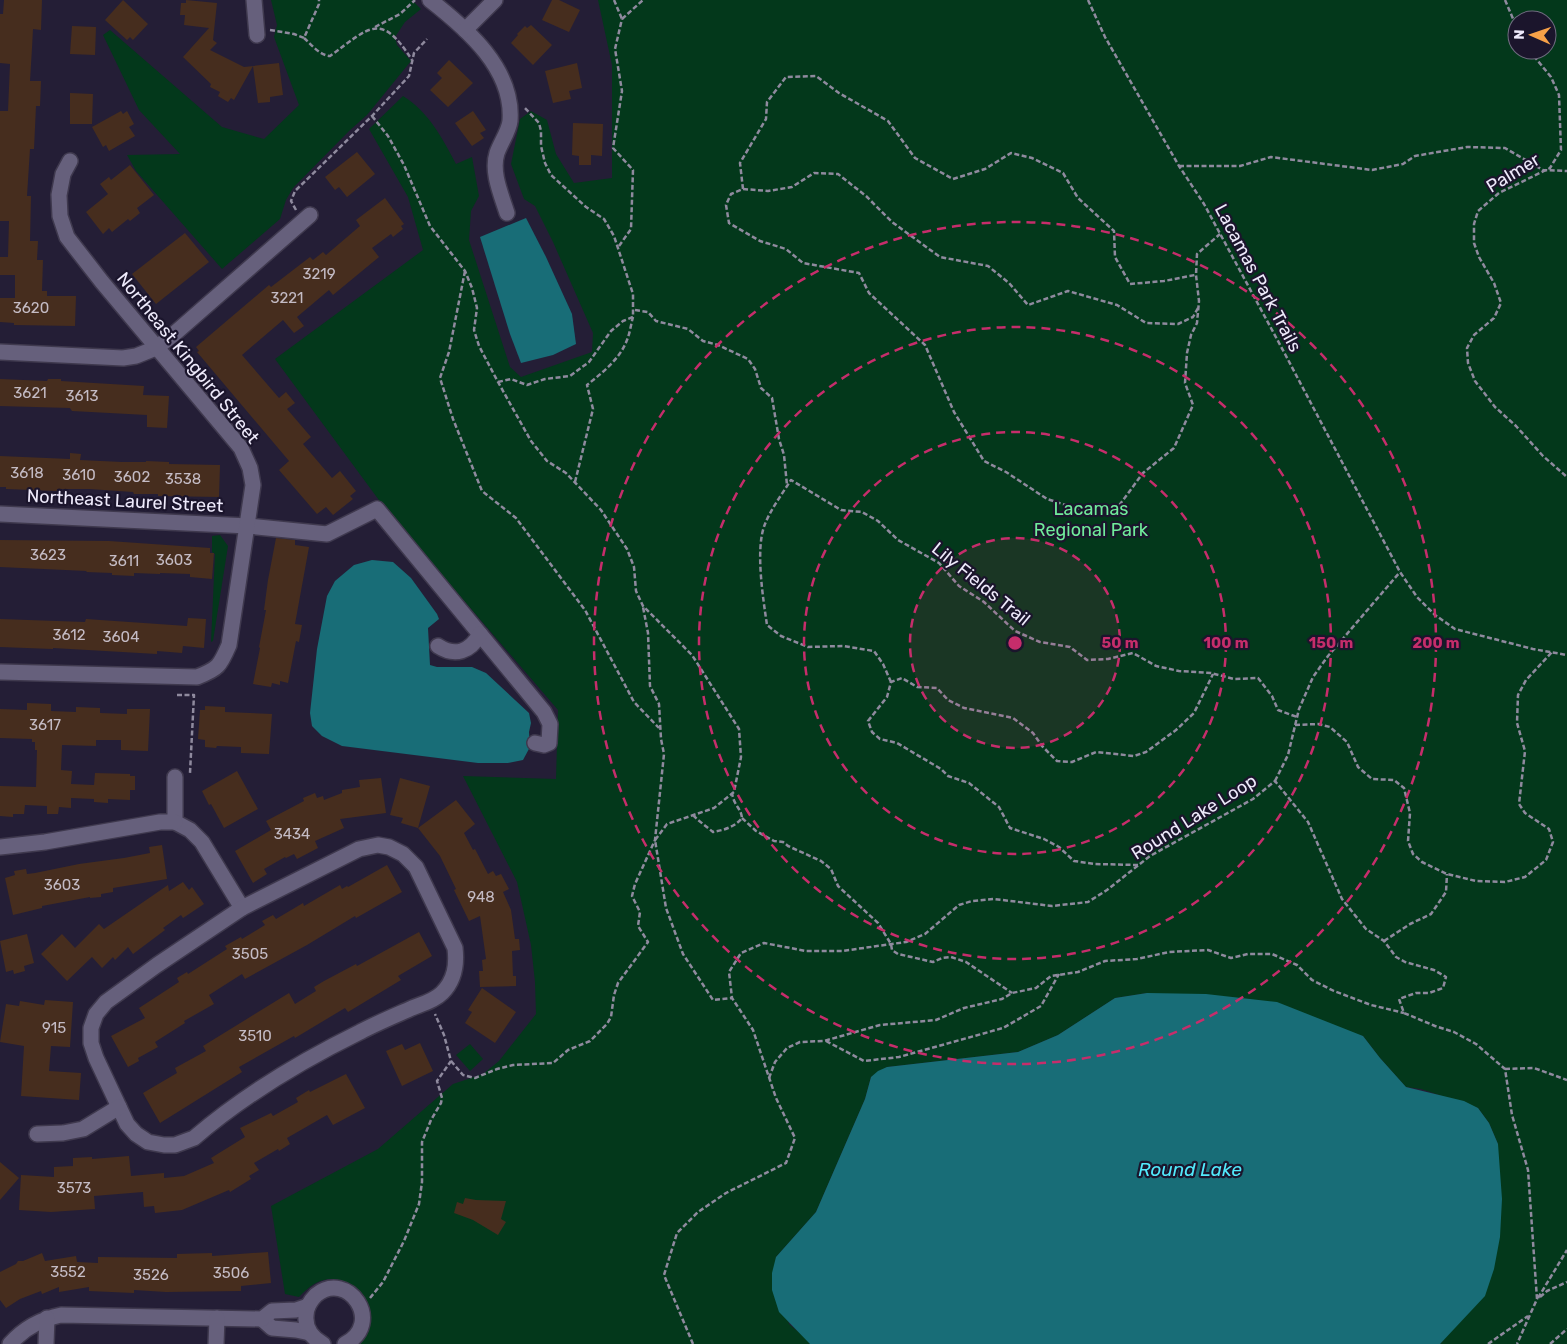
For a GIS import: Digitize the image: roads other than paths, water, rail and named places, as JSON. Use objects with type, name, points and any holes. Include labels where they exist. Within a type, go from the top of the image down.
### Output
[{"type":"street","points":[[254,0],[257,32]]},
{"type":"street","points":[[430,0],[466,30],[496,66],[508,92],[510,122],[497,154],[495,170],[507,213]]},
{"type":"street","points":[[466,30],[495,0]]},
{"type":"street","name":"Northeast Kingbird Street","points":[[0,672],[197,677],[214,670],[223,659],[229,645],[254,485],[250,468],[241,448],[156,348],[67,237],[60,216],[59,195],[63,174],[70,161]]},
{"type":"street","points":[[0,352],[122,358],[136,356],[156,348],[205,308],[306,218]]},
{"type":"street","name":"Northeast Laurel Street","points":[[0,514],[248,526],[327,534],[377,509],[480,634]]},
{"type":"street","points":[[438,646],[447,652],[458,652],[474,645],[480,634],[544,712],[550,724],[549,743],[544,745],[536,743]]},
{"type":"street","points":[[175,822],[182,776]]},
{"type":"street","points":[[0,847],[45,842],[160,822],[175,822],[190,830],[202,842],[242,908]]},
{"type":"street","points":[[369,846],[389,847],[404,854],[416,867],[454,948],[455,970],[448,987],[441,994],[430,1001],[376,1024],[325,1049],[250,1095],[194,1138],[175,1145],[148,1142],[136,1134],[127,1124],[96,1058],[91,1043],[91,1028],[96,1014],[106,1002],[242,908],[359,849],[369,846]]},
{"type":"street","points":[[37,1134],[63,1133],[83,1129],[119,1107]]},
{"type":"street","points":[[310,1333],[306,1320],[308,1306],[318,1294],[334,1289],[350,1294],[361,1307],[363,1318],[360,1329],[354,1338],[345,1344]]},
{"type":"street","points":[[10,1344],[23,1330],[47,1318],[62,1315],[262,1319],[272,1311],[296,1310],[308,1306]]},
{"type":"street","points":[[46,1344],[47,1318]]},
{"type":"street","points":[[216,1344],[217,1318]]},
{"type":"street","points":[[262,1319],[272,1328],[310,1333],[323,1344]]},
{"type":"water","points":[[526,218],[572,314],[576,344],[553,355],[521,363],[480,237]]},
{"type":"water","points":[[372,560],[393,562],[411,578],[437,614],[439,619],[428,628],[430,665],[437,667],[472,667],[486,673],[529,713],[531,723],[529,732],[530,747],[523,760],[508,763],[478,763],[342,746],[322,736],[312,726],[310,713],[317,649],[327,596],[335,581],[354,565]]},
{"type":"water","name":"Round Lake","points":[[1147,993],[1206,994],[1277,1002],[1363,1036],[1406,1087],[1464,1101],[1478,1108],[1489,1123],[1498,1144],[1502,1199],[1500,1237],[1494,1269],[1485,1296],[1440,1344],[810,1344],[779,1312],[772,1290],[772,1273],[776,1257],[816,1212],[865,1099],[871,1077],[887,1067],[1018,1052],[1058,1035],[1115,998]]},
{"type":"park label","name":"Lacamas Regional Park","points":[[1091,519]]}]
